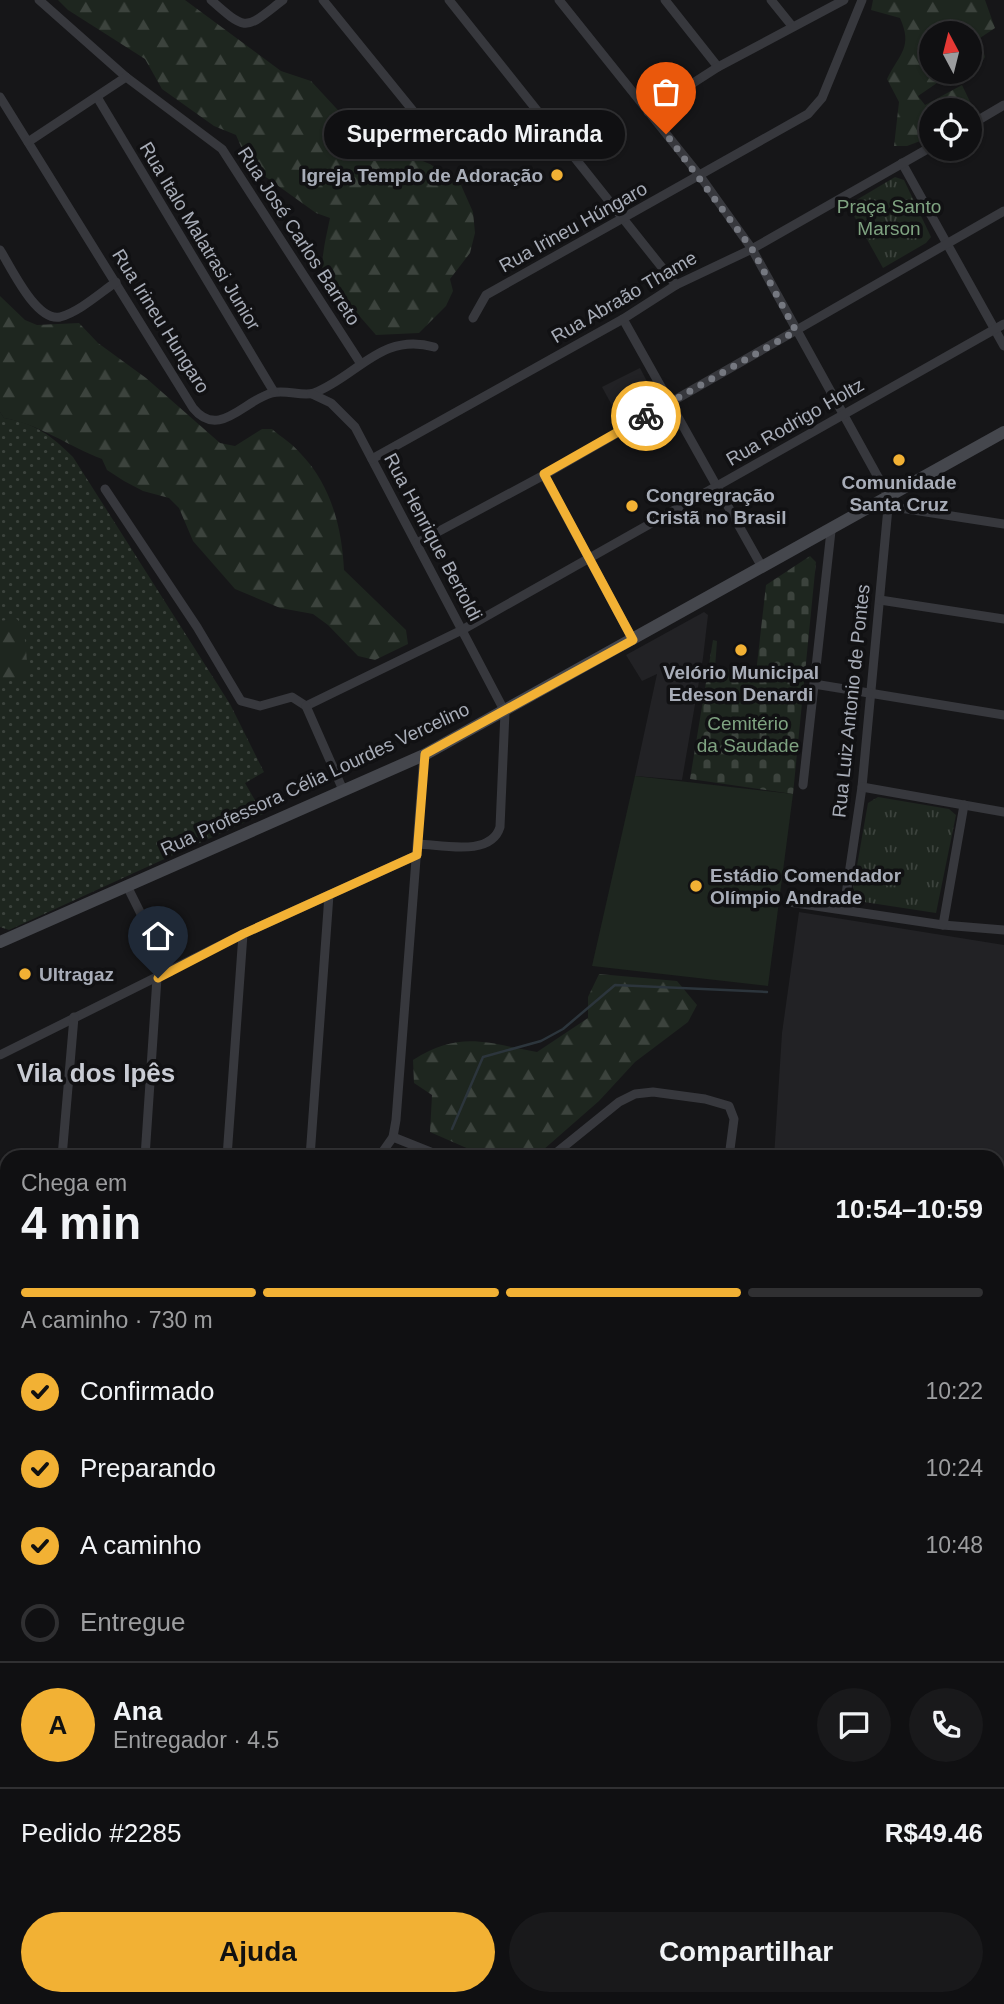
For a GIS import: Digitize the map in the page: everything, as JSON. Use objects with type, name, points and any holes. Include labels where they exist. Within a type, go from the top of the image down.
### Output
[{"type":"main road","name":"Rua Professora Célia Lourdes Vercelino","points":[[0,942],[425,754],[762,567],[888,502],[1004,432]]},
{"type":"street","name":"Rua José Carlos Barreto","points":[[38,0],[126,77],[222,149],[361,364]]},
{"type":"street","points":[[211,0],[235,21],[246,24],[256,21],[283,0]]},
{"type":"street","points":[[323,0],[440,144]]},
{"type":"street","points":[[449,0],[676,285]]},
{"type":"street","points":[[559,0],[700,176],[752,249],[888,502],[1004,524]]},
{"type":"street","points":[[665,0],[718,67]]},
{"type":"street","points":[[771,0],[792,26]]},
{"type":"street","points":[[648,112],[718,67],[844,0]]},
{"type":"street","name":"Rua Irineu Húngaro","points":[[473,318],[486,295],[808,114],[822,98],[862,0]]},
{"type":"street","points":[[28,142],[126,77]]},
{"type":"street","name":"Rua Irineu Hungaro","points":[[0,97],[199,414],[214,421],[222,421],[253,400],[274,392],[312,394]]},
{"type":"street","name":"Rua Italo Malatrasi Junior","points":[[97,97],[274,392]]},
{"type":"street","points":[[982,118],[1004,105]]},
{"type":"street","name":"Rua Abraão Thame","points":[[372,459],[623,319],[676,285],[752,249],[919,154]]},
{"type":"street","points":[[902,163],[1000,327],[1004,346]]},
{"type":"street","points":[[417,543],[670,403],[1004,211]]},
{"type":"street","points":[[0,250],[37,309],[49,316],[62,316],[116,282]]},
{"type":"street","points":[[623,319],[762,567]]},
{"type":"street","name":"Rua Rodrigo Holtz","points":[[306,706],[462,630],[1000,327]]},
{"type":"street","points":[[312,394],[400,343],[417,342],[434,347]]},
{"type":"street","name":"Rua Henrique Bertoldi","points":[[312,394],[344,414],[372,459],[505,712]]},
{"type":"street","points":[[544,474],[633,640]]},
{"type":"street","points":[[105,489],[197,626],[241,701],[260,706],[292,697],[306,706],[343,790]]},
{"type":"street","name":"Rua Luiz Antonio de Pontes","points":[[844,908],[862,787],[888,502]]},
{"type":"street","points":[[803,785],[831,531]]},
{"type":"street","points":[[880,600],[1004,619]]},
{"type":"street","points":[[814,684],[1004,715]]},
{"type":"street","points":[[0,1055],[418,849],[490,843],[499,827],[505,712]]},
{"type":"street","points":[[384,1150],[393,1137],[425,754]]},
{"type":"street","points":[[862,787],[1004,812]]},
{"type":"street","points":[[943,925],[964,804]]},
{"type":"street","points":[[127,886],[170,972]]},
{"type":"street","points":[[311,1150],[329,895]]},
{"type":"street","points":[[789,902],[844,908],[943,925],[1004,930]]},
{"type":"street","points":[[228,1150],[243,934]]},
{"type":"street","points":[[146,1150],[158,978]]},
{"type":"street","points":[[63,1150],[74,1017]]},
{"type":"street","points":[[560,1150],[619,1102],[635,1094],[653,1092],[705,1099],[729,1106],[734,1119],[730,1150]]},
{"type":"street","points":[[393,1137],[426,1150]]},
{"type":"shaded area","points":[[640,368],[654,395],[646,409],[621,422],[602,387]]},
{"type":"shaded area","points":[[704,612],[708,615],[703,658],[682,780],[635,776],[657,674],[642,681],[626,655]]},
{"type":"shaded area","points":[[799,912],[1004,945],[1004,1150],[774,1150],[782,1033]]},
{"type":"green space","points":[[58,0],[185,0],[281,71],[311,81],[348,121],[389,155],[410,156],[430,164],[461,185],[473,212],[475,233],[470,253],[450,279],[453,291],[446,306],[419,333],[376,335],[355,311],[325,292],[322,264],[330,218],[316,213],[249,165],[236,135],[214,126],[162,89],[145,59],[68,10]]},
{"type":"green space","points":[[873,0],[985,0],[995,28],[982,37],[982,21],[919,21],[919,84],[936,84],[918,96],[919,142],[907,146],[894,146],[899,102],[887,79],[903,50],[904,28],[900,18],[871,10]]},
{"type":"green space","points":[[962,85],[968,98],[938,98]]},
{"type":"green space","name":"Praça Santo Marson","points":[[895,177],[904,180],[931,237],[926,243],[883,268],[848,205]]},
{"type":"green space","points":[[0,296],[25,320],[37,325],[79,323],[98,343],[146,378],[220,443],[235,446],[262,429],[272,429],[291,444],[311,466],[327,493],[341,539],[344,570],[406,630],[408,644],[375,660],[358,656],[328,625],[313,614],[280,608],[235,589],[193,541],[179,508],[169,498],[143,491],[124,481],[107,470],[102,459],[41,430],[4,418],[0,412]]},
{"type":"green space","points":[[0,412],[4,418],[42,431],[73,457],[230,704],[264,772],[245,783],[263,814],[9,930],[0,927],[0,679],[18,620],[0,621]]},
{"type":"green space","name":"Cemitério da Saudade","points":[[810,556],[816,562],[793,794],[690,779],[713,640],[717,641],[715,668],[756,673],[766,585]]},
{"type":"green space","points":[[17,619],[24,630],[28,672],[23,679],[0,680],[0,621]]},
{"type":"green space","name":"Estádio Comendador Olímpio Andrade","points":[[635,776],[793,794],[768,986],[592,966]]},
{"type":"green space","points":[[878,797],[949,809],[956,815],[936,913],[851,900],[868,803]]},
{"type":"green space","points":[[599,974],[677,981],[697,1005],[688,1022],[635,1062],[599,1101],[543,1150],[471,1150],[430,1132],[432,1095],[414,1083],[413,1060],[445,1045],[474,1041],[537,1052],[588,1018],[588,997]]},
{"type":"waterway","points":[[452,1129],[483,1057],[541,1041],[563,1029],[615,985],[767,992]]},
{"type":"way so far","points":[[646,416],[796,331],[752,249],[666,134]]},
{"type":"place","name":"Supermercado Miranda","points":[[666,134]]},
{"type":"place","name":"Igreja Templo de Adoração","points":[[557,175]]},
{"type":"place","name":"Comunidade Santa Cruz","points":[[899,460]]},
{"type":"place","name":"Congregração Cristã no Brasil","points":[[632,506]]},
{"type":"place","name":"Velório Municipal Edeson Denardi","points":[[741,650]]},
{"type":"place","name":"Estádio Comendador Olímpio Andrade","points":[[696,886]]},
{"type":"place","name":"Ultragaz","points":[[25,974]]},
{"type":"district","name":"Vila dos Ipês","points":[[96,1073]]},
{"type":"route","points":[[158,978],[243,934],[417,855],[425,754],[633,640],[544,474],[646,416]]}]
